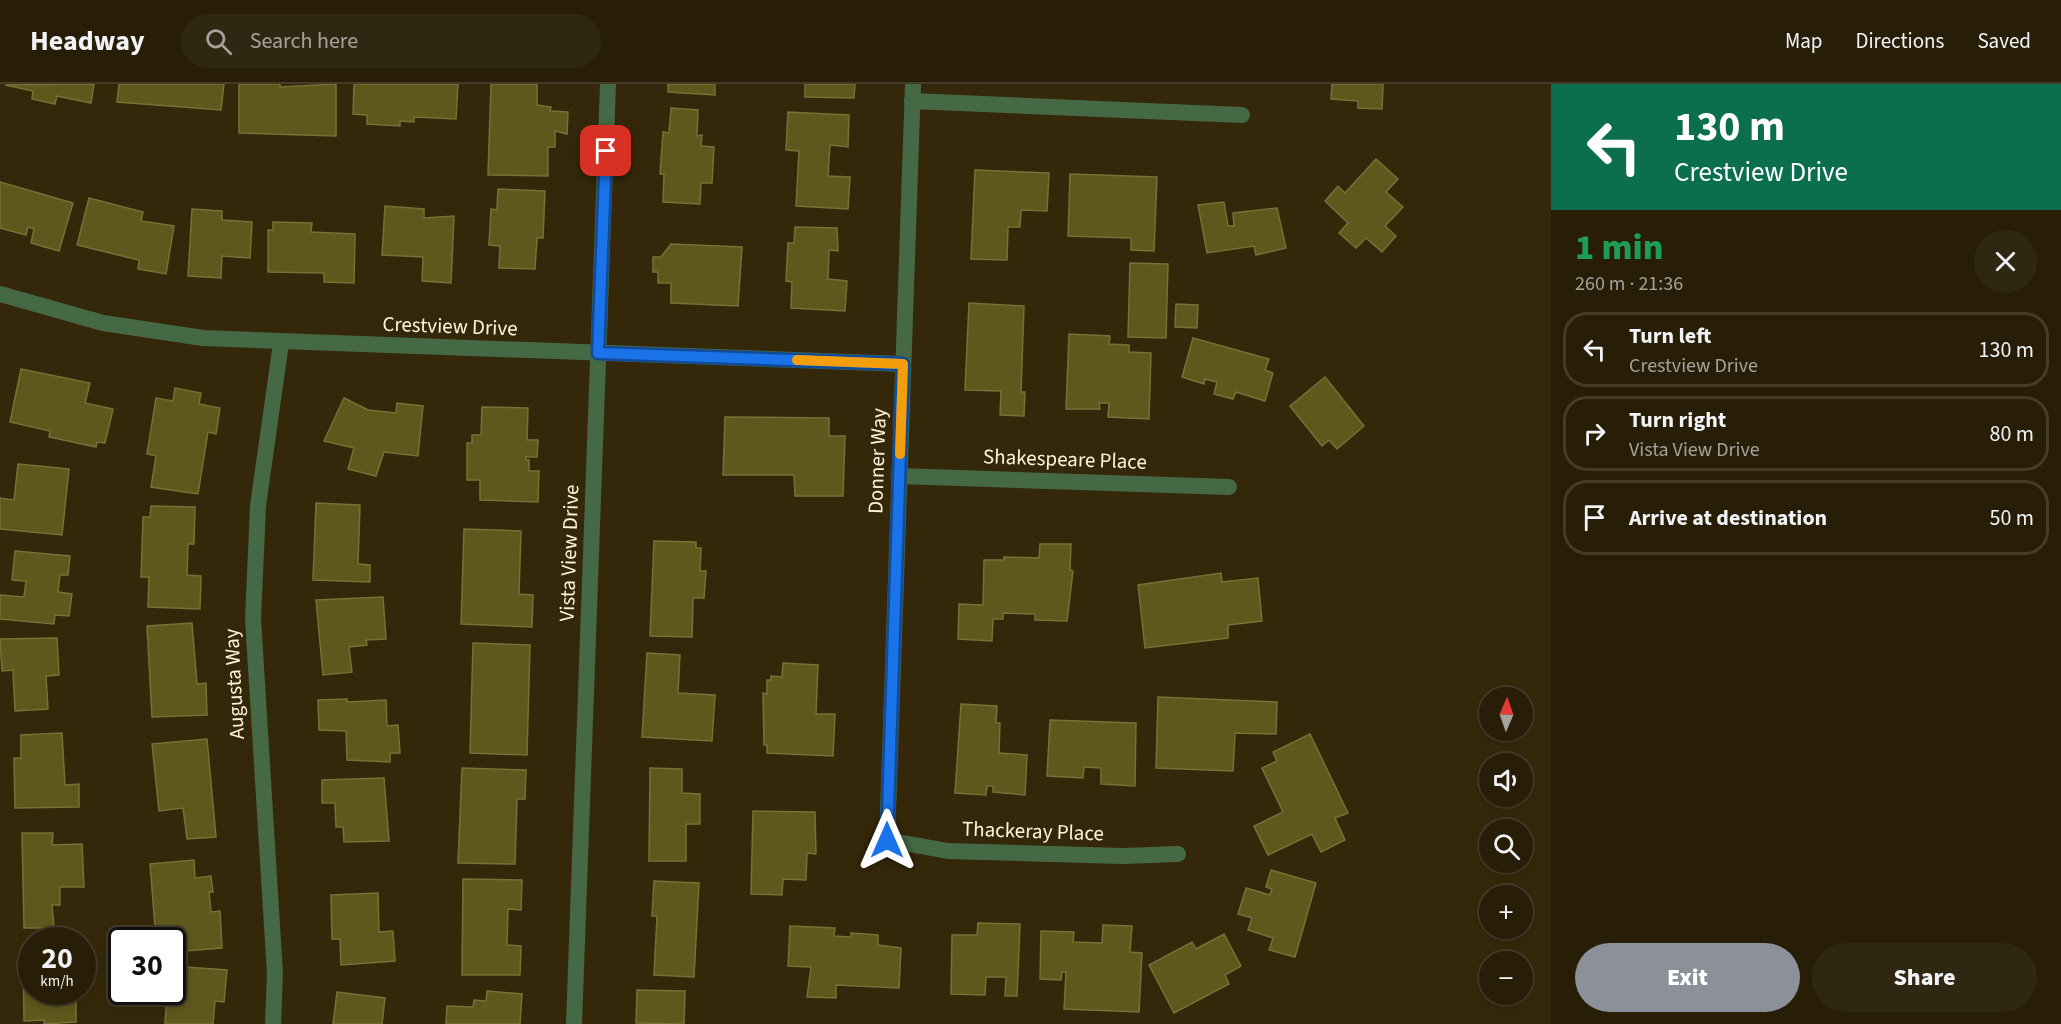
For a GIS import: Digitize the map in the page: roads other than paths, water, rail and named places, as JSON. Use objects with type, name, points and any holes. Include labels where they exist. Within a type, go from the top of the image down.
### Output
[{"type":"street","name":"Vista View Drive","points":[[574,1024],[608,84]]},
{"type":"street","name":"Donner Way","points":[[887,840],[913,84]]},
{"type":"street","points":[[912,102],[1242,116]]},
{"type":"street","name":"Crestview Drive","points":[[0,294],[136,330],[281,343],[903,364]]},
{"type":"street","name":"Augusta Way","points":[[273,1024],[275,974],[253,619],[258,506],[281,343]]},
{"type":"street","name":"Shakespeare Place","points":[[899,476],[1229,487]]},
{"type":"street","name":"Thackeray Place","points":[[887,840],[948,851],[1123,856],[1178,854]]}]
